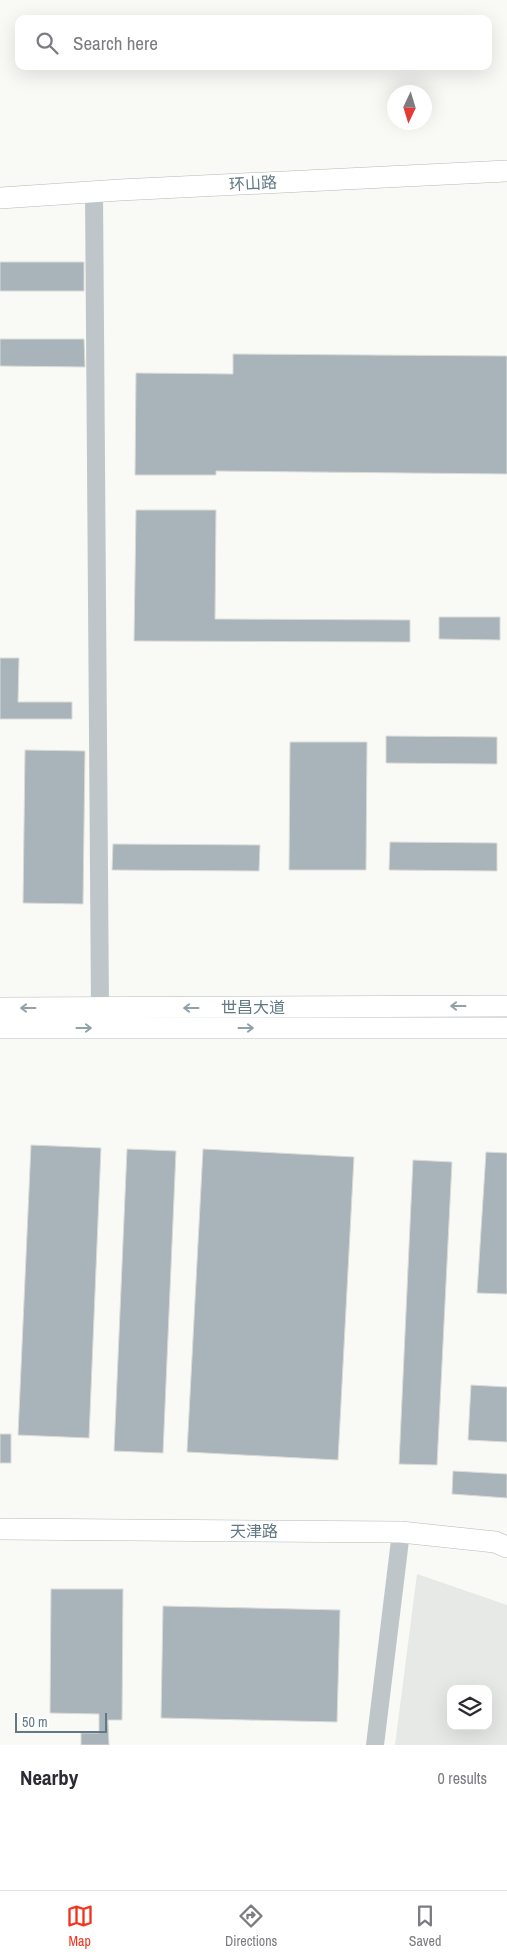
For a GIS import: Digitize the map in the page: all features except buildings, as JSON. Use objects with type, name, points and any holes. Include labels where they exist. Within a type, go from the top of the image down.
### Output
[{"type":"main road","name":"环山路","points":[[0,198],[507,171]]},
{"type":"main road","name":"世昌大道","points":[[0,1008],[507,1006]]},
{"type":"main road","name":"世昌大道","points":[[0,1028],[507,1028]]},
{"type":"main road","name":"天津路","points":[[0,1529],[400,1532],[495,1542],[507,1547]]},
{"type":"street","points":[[94,192],[100,1008]]},
{"type":"street","points":[[375,1745],[400,1532]]},
{"type":"shaded area","points":[[417,1574],[507,1605],[507,1745],[395,1745]]}]
